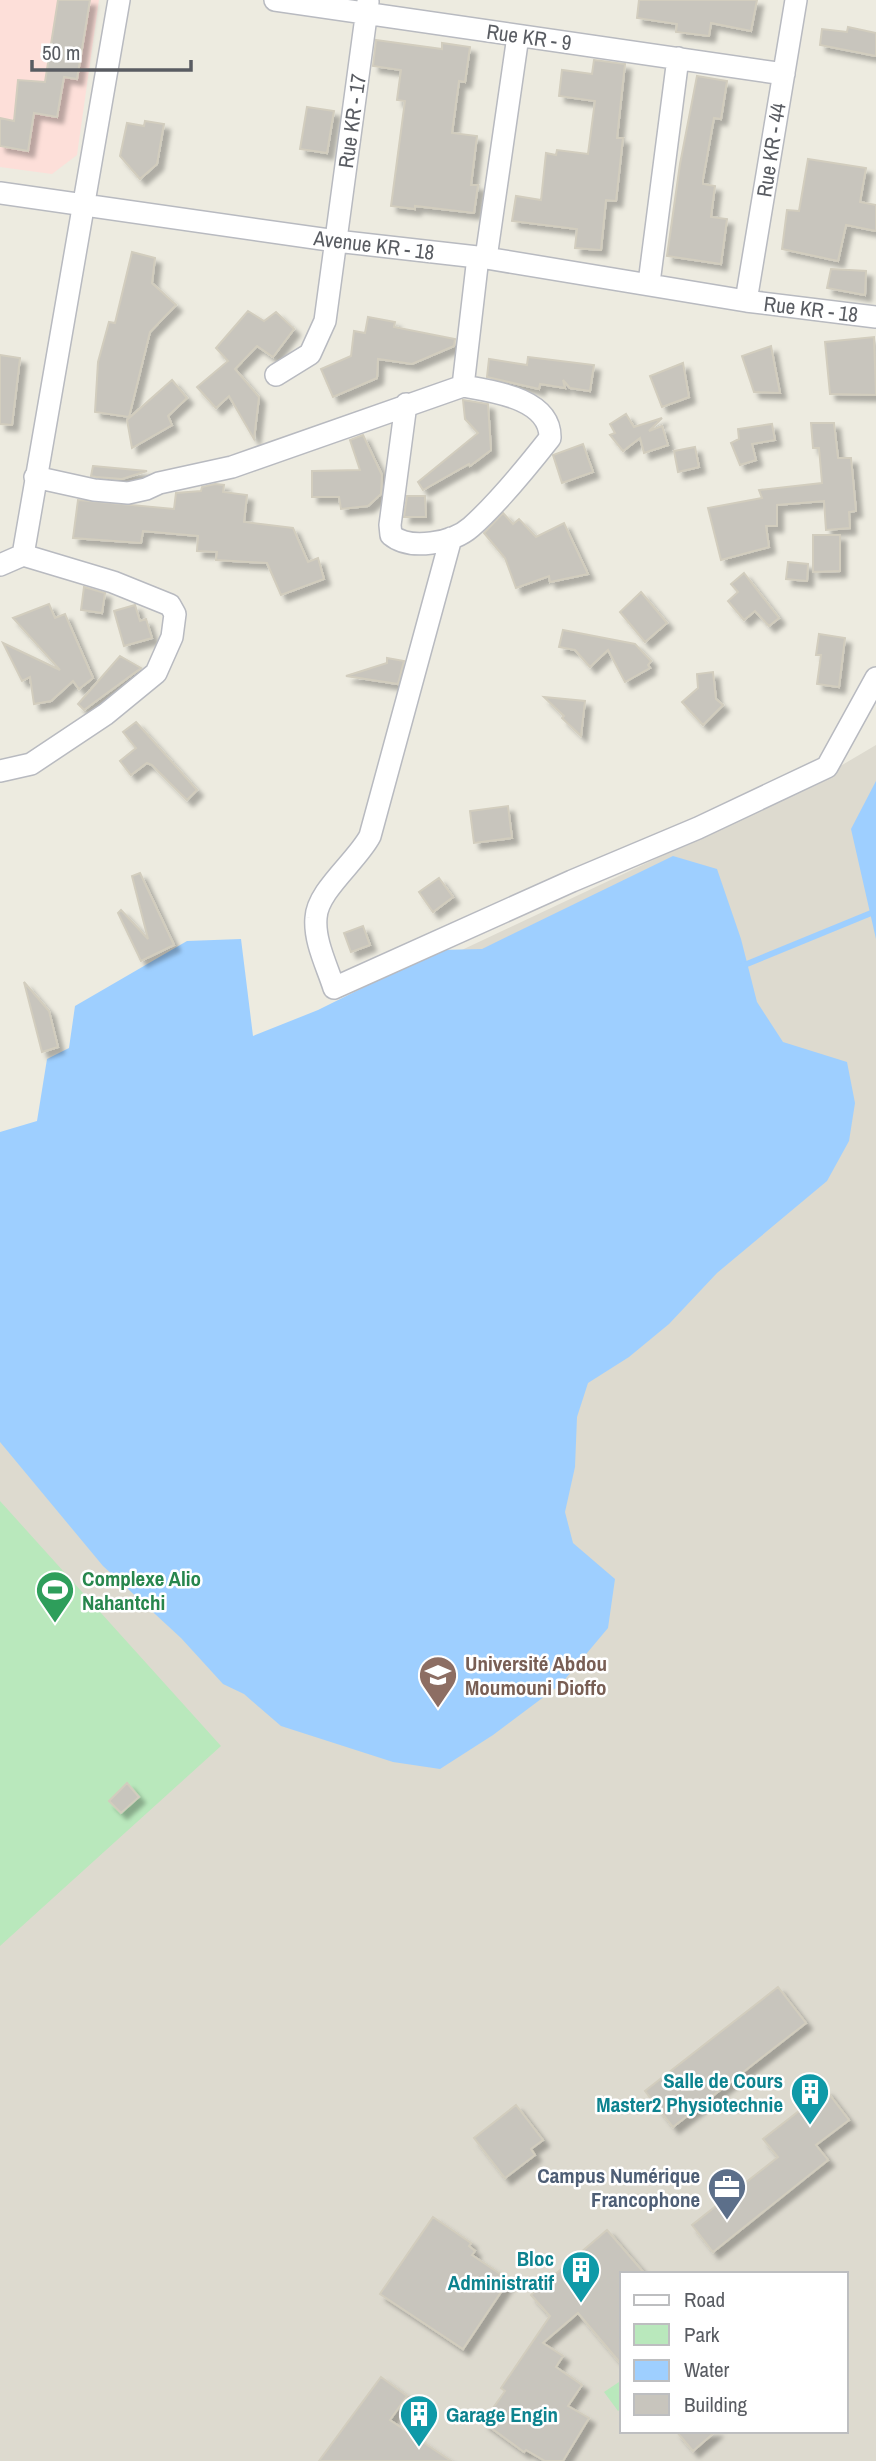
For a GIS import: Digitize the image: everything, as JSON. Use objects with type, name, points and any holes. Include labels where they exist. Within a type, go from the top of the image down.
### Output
[{"type":"street","points":[[23,555],[119,0]]},
{"type":"street","name":"Rue KR - 9","points":[[275,0],[367,7],[518,36],[784,74]]},
{"type":"street","name":"Rue KR - 44","points":[[747,301],[796,0]]},
{"type":"street","name":"Rue KR - 17","points":[[276,375],[310,354],[325,321],[367,7]]},
{"type":"street","points":[[463,386],[518,36]]},
{"type":"street","points":[[649,283],[678,58]]},
{"type":"street","name":"Avenue KR - 18","points":[[0,193],[336,241],[482,258],[747,301]]},
{"type":"street","name":"Rue KR - 18","points":[[747,301],[876,317]]},
{"type":"street","points":[[35,477],[94,490],[128,493],[232,467],[405,404],[463,386],[501,393],[538,410],[549,427],[550,438],[472,527],[451,538],[410,545],[391,535],[390,525],[405,404]]},
{"type":"street","points":[[451,538],[370,836],[362,852],[319,903],[317,932],[334,988],[572,881],[698,828],[827,767],[876,678]]},
{"type":"street","points":[[0,565],[23,555],[113,582],[170,605],[175,614],[172,637],[164,660],[150,679],[31,764],[0,771]]},
{"type":"shaded area","points":[[0,0],[99,0],[77,155],[52,174],[0,167]]},
{"type":"shaded area","name":"Université Abdou Moumouni Dioffo","points":[[876,745],[876,2461],[0,2461],[0,1145],[114,1114],[793,794]]},
{"type":"green space","name":"Complexe Alio Nahantchi","points":[[0,1501],[221,1746],[0,1946]]},
{"type":"green space","points":[[620,2381],[620,2410],[618,2411],[604,2392]]},
{"type":"water","points":[[876,781],[876,939],[851,829]]},
{"type":"water","points":[[673,856],[717,869],[741,939],[757,1002],[783,1042],[847,1062],[855,1103],[849,1141],[827,1181],[717,1273],[669,1324],[629,1357],[588,1383],[577,1417],[575,1467],[565,1512],[573,1543],[615,1579],[608,1628],[561,1684],[493,1735],[440,1769],[393,1762],[281,1726],[244,1694],[223,1684],[181,1638],[103,1566],[0,1442],[0,1132],[37,1121],[47,1059],[69,1048],[75,1006],[187,941],[241,939],[253,1036],[318,1010],[439,950],[482,949]]},
{"type":"building","points":[[58,0],[90,0],[77,79],[64,77],[57,117],[34,113],[28,151],[0,146],[0,118],[14,121],[18,80],[45,82]]},
{"type":"building","points":[[639,0],[757,0],[751,31],[711,23],[709,36],[676,32],[677,24],[637,18]]},
{"type":"building","points":[[848,27],[876,33],[876,56],[820,45],[822,29],[847,32]]},
{"type":"building","points":[[376,40],[442,49],[442,43],[470,47],[465,82],[459,81],[452,133],[477,136],[471,185],[478,185],[474,213],[391,206],[405,101],[397,100],[401,70],[373,66]]},
{"type":"building","points":[[594,60],[625,64],[617,138],[623,138],[616,201],[606,200],[601,250],[575,248],[577,229],[512,221],[516,196],[541,200],[546,153],[556,155],[557,150],[588,154],[595,101],[559,96],[562,70],[592,74]]},
{"type":"building","points":[[697,76],[727,81],[721,119],[714,118],[703,179],[703,184],[715,186],[711,217],[727,219],[721,264],[667,256],[680,164]]},
{"type":"building","points":[[307,107],[334,111],[327,153],[300,149]]},
{"type":"building","points":[[145,121],[164,124],[157,164],[140,179],[120,156],[127,123],[144,126]]},
{"type":"building","points":[[808,159],[866,168],[860,202],[876,205],[876,231],[846,225],[838,261],[782,249],[787,210],[799,211]]},
{"type":"building","points":[[132,252],[155,258],[152,283],[176,305],[150,332],[129,417],[95,412],[98,362],[109,322],[115,323]]},
{"type":"building","points":[[831,269],[866,271],[865,295],[827,288]]},
{"type":"building","points":[[248,311],[264,321],[276,312],[294,329],[273,357],[257,346],[235,369],[259,397],[254,439],[229,396],[216,408],[197,387],[228,361],[216,348]]},
{"type":"building","points":[[368,317],[395,322],[394,327],[455,339],[454,346],[412,364],[378,359],[377,378],[333,397],[321,369],[351,356],[354,331],[365,333]]},
{"type":"building","points":[[874,337],[876,395],[830,394],[825,342]]},
{"type":"building","points":[[771,346],[780,393],[754,392],[742,356]]},
{"type":"building","points":[[0,355],[20,358],[12,425],[0,424]]},
{"type":"building","points":[[528,357],[594,365],[590,391],[570,388],[563,380],[565,388],[540,384],[539,389],[487,377],[489,359],[527,365]]},
{"type":"building","points":[[683,363],[689,397],[662,407],[650,376]]},
{"type":"building","points":[[172,380],[187,398],[168,416],[172,425],[132,448],[127,420]]},
{"type":"building","points":[[463,400],[488,404],[491,450],[470,466],[469,464],[423,490],[418,482],[478,433],[465,419]]},
{"type":"building","points":[[626,414],[634,427],[662,418],[649,431],[662,426],[668,445],[644,453],[640,438],[623,451],[610,435],[615,433],[610,424]]},
{"type":"building","points":[[811,423],[834,423],[838,458],[851,458],[856,511],[849,512],[850,528],[826,530],[824,501],[777,505],[777,526],[766,526],[769,547],[721,560],[708,508],[762,498],[759,490],[822,483],[819,448],[813,448]]},
{"type":"building","points":[[772,424],[775,440],[752,444],[756,460],[740,465],[731,443],[739,439],[738,429]]},
{"type":"building","points":[[363,435],[382,475],[381,494],[368,506],[341,509],[339,497],[312,497],[312,471],[360,470],[350,440]]},
{"type":"building","points":[[583,444],[593,472],[562,483],[553,455]]},
{"type":"building","points":[[695,447],[699,467],[678,472],[674,451]]},
{"type":"building","points":[[93,466],[147,471],[122,479],[96,477],[91,476]]},
{"type":"building","points":[[224,485],[223,492],[247,495],[244,522],[293,528],[308,562],[318,558],[324,579],[281,595],[267,563],[216,560],[217,552],[197,551],[198,536],[143,531],[141,543],[73,538],[78,500],[174,509],[176,493],[201,491],[202,487]]},
{"type":"building","points":[[407,496],[425,496],[426,517],[404,517]]},
{"type":"building","points":[[503,513],[513,524],[519,519],[536,537],[564,523],[588,574],[550,582],[549,576],[516,588],[505,558],[484,533]]},
{"type":"building","points":[[813,535],[840,535],[840,571],[813,572]]},
{"type":"building","points":[[788,562],[808,564],[807,581],[786,579]]},
{"type":"building","points":[[744,573],[779,618],[769,626],[755,611],[744,620],[728,601],[738,592],[731,584]]},
{"type":"building","points":[[84,587],[105,593],[102,613],[81,610]]},
{"type":"building","points":[[641,592],[667,623],[645,642],[620,612]]},
{"type":"building","points":[[49,604],[55,618],[65,614],[93,678],[79,689],[73,681],[51,701],[34,704],[30,677],[22,681],[3,643],[60,670],[13,618]]},
{"type":"building","points":[[135,605],[140,621],[146,619],[152,638],[124,646],[114,611]]},
{"type":"building","points":[[563,630],[635,644],[651,661],[648,665],[650,668],[625,682],[608,650],[590,667],[575,650],[559,647]]},
{"type":"building","points":[[819,634],[845,638],[839,687],[817,684],[821,655],[816,655]]},
{"type":"building","points":[[120,656],[141,668],[84,710],[78,704]]},
{"type":"building","points":[[387,658],[404,661],[398,684],[346,676],[387,663]]},
{"type":"building","points":[[713,672],[716,699],[723,705],[703,725],[682,702],[698,688],[697,674]]},
{"type":"building","points":[[544,697],[585,701],[581,736],[562,718],[564,716]]},
{"type":"building","points":[[136,722],[197,790],[187,800],[152,765],[147,763],[131,775],[120,761],[136,748],[123,732]]},
{"type":"building","points":[[508,806],[512,838],[474,843],[470,811]]},
{"type":"building","points":[[140,873],[174,945],[141,961],[118,913],[121,910],[148,939],[132,876]]},
{"type":"building","points":[[439,878],[453,897],[433,912],[419,892]]},
{"type":"building","points":[[363,926],[370,945],[351,952],[344,933]]},
{"type":"building","points":[[24,982],[49,1011],[58,1047],[42,1052]]},
{"type":"building","points":[[127,1783],[139,1797],[121,1813],[109,1801]]},
{"type":"building","points":[[778,1987],[806,2023],[673,2127],[645,2091]]},
{"type":"building","points":[[826,2090],[849,2120],[816,2145],[828,2160],[713,2252],[692,2225],[778,2157],[763,2139]]},
{"type":"building","points":[[516,2105],[543,2140],[531,2149],[535,2155],[505,2178],[474,2138]]},
{"type":"building","points":[[433,2217],[471,2243],[469,2246],[475,2251],[472,2255],[509,2280],[463,2349],[380,2294]]},
{"type":"building","points":[[607,2230],[643,2272],[620,2272],[620,2363],[578,2313],[543,2343],[563,2356],[556,2367],[582,2385],[568,2406],[589,2418],[563,2461],[545,2461],[526,2450],[524,2452],[483,2422],[505,2391],[501,2388],[550,2316],[531,2295]]},
{"type":"building","points":[[381,2377],[407,2396],[390,2420],[451,2461],[319,2461]]},
{"type":"building","points":[[678,2433],[714,2433],[693,2451]]},
{"type":"waterway","points":[[742,966],[876,911]]},
{"type":"place","name":"Complexe Alio Nahantchi","points":[[55,1624]]},
{"type":"place","name":"Université Abdou Moumouni Dioffo","points":[[438,1709]]},
{"type":"place","name":"Salle de Cours Master2 Physiotechnie","points":[[810,2126]]},
{"type":"place","name":"Campus Numérique Francophone","points":[[727,2221]]},
{"type":"place","name":"Bloc Administratif","points":[[581,2304]]},
{"type":"place","name":"Garage Engin","points":[[419,2448]]}]
